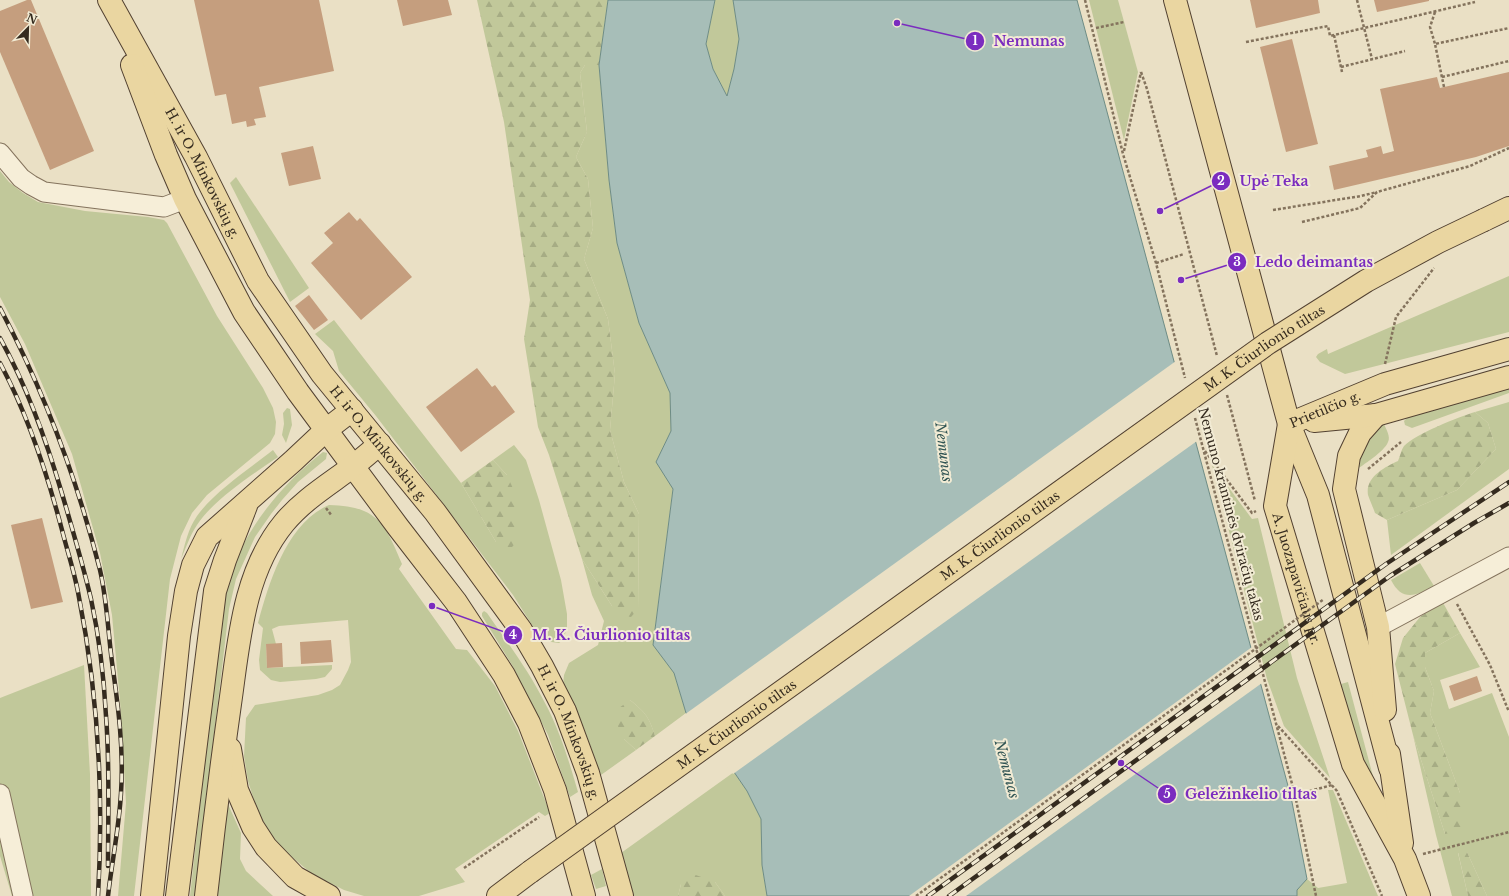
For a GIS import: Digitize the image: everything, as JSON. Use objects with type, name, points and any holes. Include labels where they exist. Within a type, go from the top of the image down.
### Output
[{"type":"main road","name":"H. ir O. Minkovskių g.","points":[[109,0],[166,155],[185,199],[244,312],[298,392],[456,602],[504,675],[529,723],[555,790],[584,896]]},
{"type":"main road","name":"H. ir O. Minkovskių g.","points":[[109,0],[196,157],[258,281],[322,374],[435,512],[521,630],[542,666],[565,711],[588,773],[622,896]]},
{"type":"main road","points":[[1175,0],[1289,424]]},
{"type":"main road","points":[[1484,220],[1509,208]]},
{"type":"main road","points":[[1484,220],[1509,220]]},
{"type":"main road","name":"M. K. Čiurlionio tiltas","points":[[498,896],[1268,343],[1366,281],[1438,242],[1484,220]]},
{"type":"main road","name":"Prietilčio g.","points":[[1289,424],[1385,384],[1509,350]]},
{"type":"main road","name":"Prietilčio g.","points":[[1289,424],[1376,415],[1509,376]]},
{"type":"main road","points":[[152,896],[179,636],[186,591],[193,565],[207,537],[326,430],[352,410]]},
{"type":"main road","name":"A. Juozapavičiaus pr.","points":[[1376,415],[1360,433],[1349,456],[1344,489],[1378,627],[1390,768],[1405,859]]},
{"type":"main road","name":"A. Juozapavičiaus pr.","points":[[1289,424],[1318,495],[1390,768]]},
{"type":"main road","name":"A. Juozapavičiaus pr.","points":[[1289,424],[1275,506],[1353,764],[1405,859],[1419,896]]},
{"type":"main road","points":[[206,896],[217,793],[238,641],[249,592],[265,554],[284,524],[303,503],[380,444]]},
{"type":"main road","points":[[177,896],[215,591],[225,560],[248,501]]},
{"type":"main road","points":[[227,728],[237,790],[253,827],[266,847],[295,877],[329,896]]},
{"type":"street","points":[[0,153],[22,178],[44,192],[164,207],[185,199]]},
{"type":"street","points":[[1378,627],[1509,557]]},
{"type":"street","points":[[0,794],[23,896]]},
{"type":"path","points":[[1084,0],[1123,154],[1156,263],[1185,379]]},
{"type":"path","points":[[1357,0],[1372,59]]},
{"type":"path","points":[[1246,42],[1328,26],[1330,36],[1475,2]]},
{"type":"path","points":[[1434,12],[1430,27],[1444,87]]},
{"type":"path","points":[[1096,28],[1124,22]]},
{"type":"path","points":[[1435,44],[1509,28]]},
{"type":"path","points":[[1334,35],[1342,72]]},
{"type":"path","points":[[1341,67],[1405,51]]},
{"type":"path","points":[[1442,77],[1509,61]]},
{"type":"path","points":[[1123,154],[1141,72],[1159,134],[1218,361]]},
{"type":"path","points":[[1273,210],[1361,196],[1377,192],[1470,166],[1509,148]]},
{"type":"path","points":[[1302,222],[1360,208],[1377,192]]},
{"type":"path","points":[[1156,263],[1184,254]]},
{"type":"path","points":[[1384,365],[1387,358],[1396,317],[1435,267]]},
{"type":"path","points":[[1226,391],[1256,503]]},
{"type":"path","name":"Nemuno krantinės dviračių takas","points":[[1195,418],[1278,726],[1295,795],[1316,896]]},
{"type":"path","points":[[1366,473],[1368,468],[1401,442]]},
{"type":"path","points":[[1203,449],[1252,513],[1258,510]]},
{"type":"path","points":[[1449,590],[1490,665],[1509,712]]},
{"type":"path","points":[[916,896],[1324,599]]},
{"type":"path","points":[[1278,726],[1337,791],[1382,896]]},
{"type":"path","points":[[1295,795],[1332,785]]},
{"type":"path","points":[[464,868],[539,817]]},
{"type":"path","points":[[1405,859],[1509,832]]},
{"type":"green space","points":[[477,0],[608,0],[599,65],[585,65],[580,73],[587,132],[576,157],[588,179],[593,228],[584,259],[608,319],[615,374],[610,430],[624,482],[639,514],[638,609],[631,617],[620,615],[612,606],[582,559],[549,455],[538,427],[524,339],[530,300],[504,122]]},
{"type":"green space","points":[[715,0],[733,0],[739,39],[734,69],[727,96],[713,69],[706,44]]},
{"type":"green space","points":[[1089,0],[1118,0],[1138,72],[1124,140]]},
{"type":"green space","points":[[585,65],[599,65],[609,180],[617,243],[639,323],[670,393],[671,431],[656,462],[673,488],[653,645],[674,673],[686,713],[655,736],[651,724],[646,716],[640,708],[630,700],[624,739],[636,750],[601,775],[583,726],[563,685],[564,675],[569,663],[598,645],[604,621],[592,595],[582,559],[612,606],[638,609],[639,514],[624,482],[610,430],[615,374],[608,319],[584,259],[593,228],[588,179],[576,157],[587,132],[580,73]]},
{"type":"green space","points":[[0,171],[9,182],[38,202],[85,211],[164,220],[217,316],[263,388],[273,408],[276,422],[275,434],[270,443],[207,495],[192,513],[181,536],[170,579],[134,896],[118,896],[126,803],[120,701],[112,615],[100,553],[72,454],[25,344],[0,297]]},
{"type":"green space","points":[[236,177],[309,288],[290,302],[230,183]]},
{"type":"green space","points":[[1509,276],[1509,332],[1345,374],[1320,362],[1316,357],[1318,354],[1327,349],[1328,354]]},
{"type":"green space","points":[[334,320],[461,483],[496,542],[507,475],[493,460],[514,445],[526,460],[539,500],[561,580],[567,614],[567,628],[563,640],[559,643],[544,641],[539,636],[513,595],[376,416],[339,371],[333,351],[315,334]]},
{"type":"green space","points":[[1509,388],[1509,393],[1412,428],[1405,425],[1404,421],[1407,418]]},
{"type":"green space","points":[[1509,402],[1509,469],[1391,555],[1387,520],[1457,490],[1496,449],[1488,423],[1475,412]]},
{"type":"green space","points":[[287,408],[290,409],[292,425],[286,443],[282,435],[284,424],[283,413]]},
{"type":"green space","points":[[1475,412],[1488,423],[1496,449],[1457,490],[1387,520],[1375,513],[1368,495],[1370,483],[1377,474],[1387,466],[1398,461],[1404,446],[1427,431]]},
{"type":"green space","points":[[1384,424],[1389,438],[1386,446],[1373,458],[1354,471],[1368,439]]},
{"type":"green space","points":[[273,450],[278,457],[234,488],[204,516],[192,533],[181,559],[191,526],[204,507],[232,481]]},
{"type":"green space","points":[[323,452],[327,453],[326,459],[298,482],[271,514],[255,537],[236,579],[229,609],[195,896],[190,896],[224,590],[240,550],[268,506],[300,472]]},
{"type":"green space","points":[[493,460],[507,475],[518,500],[515,544],[510,549],[505,550],[496,542],[461,483]]},
{"type":"green space","points":[[1212,465],[1252,519],[1258,518],[1297,678],[1330,778],[1284,726],[1267,679]]},
{"type":"green space","points":[[329,505],[345,506],[369,513],[384,528],[402,564],[399,569],[456,649],[467,650],[495,686],[518,731],[550,813],[545,816],[539,812],[455,869],[465,882],[419,896],[364,896],[344,890],[312,874],[277,843],[258,813],[248,781],[244,756],[246,718],[255,705],[318,695],[332,690],[340,685],[351,662],[348,620],[279,626],[272,629],[276,644],[266,644],[267,668],[332,665],[332,669],[325,677],[280,682],[271,680],[260,670],[259,660],[263,628],[258,623],[274,572],[291,539],[302,525],[314,514]]},
{"type":"green space","points":[[1420,563],[1434,586],[1410,595],[1400,592],[1391,580]]},
{"type":"green space","points":[[1442,601],[1460,633],[1425,653],[1425,667],[1434,691],[1430,713],[1460,793],[1464,822],[1459,831],[1445,834],[1413,735],[1395,664],[1403,638],[1420,617]]},
{"type":"green space","points":[[484,611],[487,613],[525,668],[539,691],[555,724],[564,746],[578,792],[570,797],[548,735],[512,665],[482,616]]},
{"type":"green space","points":[[1460,633],[1480,667],[1440,680],[1449,709],[1492,693],[1509,737],[1509,896],[1487,896],[1467,852],[1458,853],[1468,896],[1452,896],[1413,735],[1445,834],[1460,793],[1430,713],[1434,691],[1425,667],[1425,653]]},
{"type":"green space","points":[[84,665],[90,774],[91,896],[12,896],[0,856],[0,698]]},
{"type":"green space","points":[[1348,682],[1379,799],[1357,748],[1341,684]]},
{"type":"green space","points":[[630,700],[640,708],[646,716],[651,724],[655,736],[636,750],[624,739],[616,722],[619,708]]},
{"type":"green space","points":[[734,772],[747,791],[761,819],[762,865],[767,896],[725,896],[715,882],[681,884],[678,896],[634,896],[621,853]]},
{"type":"green space","points":[[1328,790],[1333,790],[1378,896],[1297,896],[1297,890],[1307,879],[1318,888],[1347,883]]},
{"type":"green space","points":[[227,802],[241,833],[240,859],[246,871],[273,896],[217,896]]},
{"type":"green space","points":[[1458,852],[1467,852],[1487,896],[1468,896]]},
{"type":"green space","points":[[602,869],[606,886],[596,889],[591,875]]},
{"type":"green space","points":[[693,874],[715,882],[725,896],[678,896],[681,884]]},
{"type":"water","points":[[608,0],[715,0],[706,44],[713,69],[727,96],[734,69],[739,39],[733,0],[1077,0],[1291,797],[1307,879],[1297,890],[1297,896],[767,896],[762,865],[761,819],[747,791],[734,772],[686,713],[674,673],[653,645],[673,489],[656,462],[671,431],[670,393],[639,323],[617,243],[609,180],[599,65]]},
{"type":"pier","points":[[1176,361],[1197,441],[733,774],[684,715]]},
{"type":"pier","points":[[1252,647],[1262,683],[966,896],[909,896]]},
{"type":"building","points":[[27,0],[31,0],[94,151],[50,170],[0,52],[0,11]]},
{"type":"building","points":[[194,0],[319,0],[334,71],[259,87],[266,117],[254,119],[256,125],[247,127],[246,121],[232,124],[226,94],[215,96]]},
{"type":"building","points":[[397,0],[448,0],[452,15],[403,26]]},
{"type":"building","points":[[1250,0],[1318,0],[1320,13],[1256,28]]},
{"type":"building","points":[[1374,0],[1429,0],[1429,1],[1377,12]]},
{"type":"building","points":[[1292,39],[1318,144],[1286,152],[1260,47]]},
{"type":"building","points":[[1509,72],[1509,146],[1476,157],[1334,190],[1329,166],[1368,157],[1366,150],[1381,146],[1383,154],[1394,151],[1380,89],[1437,77],[1440,88]]},
{"type":"building","points":[[313,146],[321,179],[289,186],[281,153]]},
{"type":"building","points":[[349,212],[357,221],[360,218],[412,277],[361,320],[311,263],[333,243],[324,233]]},
{"type":"building","points":[[309,295],[328,320],[314,330],[295,306]]},
{"type":"building","points":[[477,368],[492,387],[495,385],[515,412],[461,452],[426,407]]},
{"type":"building","points":[[42,518],[63,602],[31,609],[11,525]]},
{"type":"building","points":[[331,640],[333,662],[301,664],[300,642]]},
{"type":"building","points":[[282,643],[283,667],[267,668],[266,644]]},
{"type":"building","points":[[1477,676],[1482,691],[1454,701],[1449,686]]},
{"type":"railway","points":[[0,308],[31,371],[58,436],[81,502],[100,570],[106,604],[122,760],[120,806],[108,896]]},
{"type":"railway","points":[[0,338],[28,396],[57,476],[91,599],[101,657],[104,687],[108,772],[108,866]]},
{"type":"railway","points":[[0,363],[28,424],[43,466],[72,568],[85,630],[95,705],[100,781],[100,858],[98,896]]},
{"type":"railway","points":[[928,896],[1386,564],[1509,482]]},
{"type":"railway","points":[[949,896],[1390,576],[1474,523],[1509,503]]},
{"type":"place","name":"Nemunas","points":[[897,23]]},
{"type":"place","name":"Upė Teka","points":[[1160,211]]},
{"type":"place","name":"Ledo deimantas","points":[[1181,280]]},
{"type":"place","name":"M. K. Čiurlionio tiltas","points":[[432,606]]},
{"type":"place","name":"Geležinkelio tiltas","points":[[1121,763]]}]
